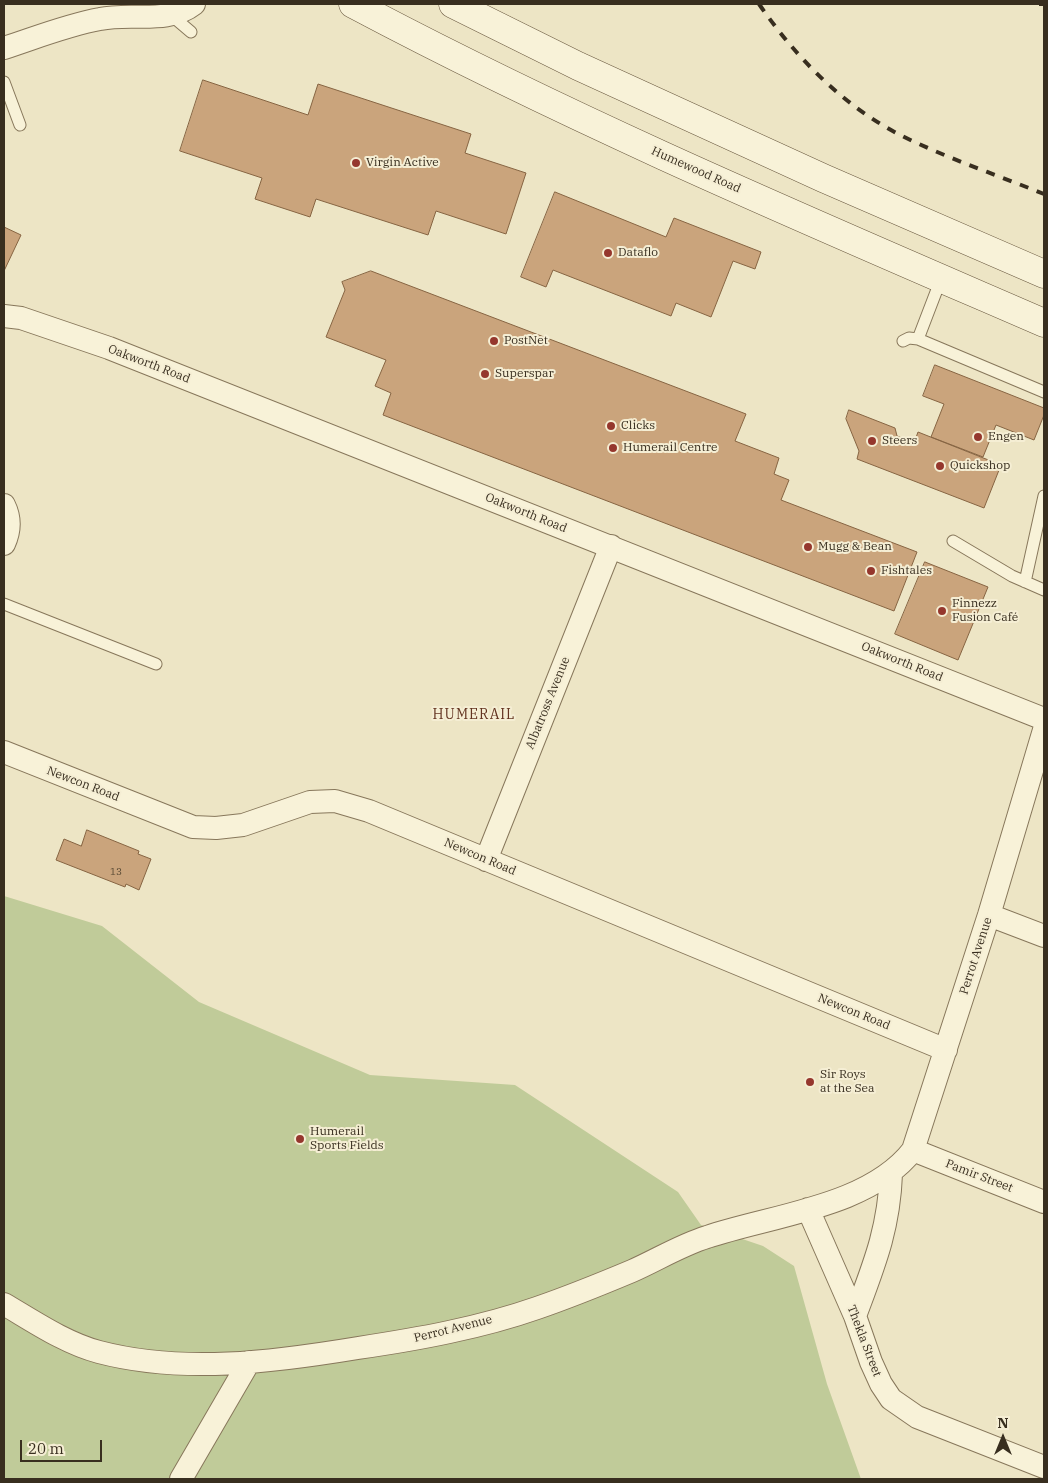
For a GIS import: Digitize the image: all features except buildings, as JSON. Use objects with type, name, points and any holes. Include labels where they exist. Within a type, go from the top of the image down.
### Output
[{"type":"main road","name":"Humewood Road","points":[[353,4],[559,108],[1044,324]]},
{"type":"main road","points":[[452,4],[578,66],[824,178],[1044,274]]},
{"type":"street","points":[[4,48],[102,18],[171,16],[184,11],[194,4]]},
{"type":"street","name":"Oakworth Road","points":[[4,316],[21,318],[109,348],[1044,719]]},
{"type":"street","points":[[4,505],[8,514],[8,525],[4,544]]},
{"type":"street","name":"Albatross Avenue","points":[[486,860],[611,546]]},
{"type":"street","name":"Perrot Avenue","points":[[4,1304],[49,1330],[96,1351],[145,1362],[194,1365],[249,1362],[322,1354],[415,1339],[527,1311],[631,1271],[705,1237],[808,1209],[847,1196],[891,1174],[913,1150],[989,915],[1044,730]]},
{"type":"street","name":"Newcon Road","points":[[4,752],[193,827],[216,828],[243,825],[310,802],[335,801],[393,820],[946,1050]]},
{"type":"street","points":[[989,915],[1044,936]]},
{"type":"street","name":"Pamir Street","points":[[913,1150],[1044,1202]]},
{"type":"street","points":[[855,1316],[880,1252],[890,1198],[891,1174]]},
{"type":"street","name":"Thekla Street","points":[[808,1209],[855,1316],[881,1384],[891,1399],[917,1417],[1044,1467]]},
{"type":"street","points":[[181,1479],[249,1362]]},
{"type":"lane","points":[[171,16],[191,32]]},
{"type":"lane","points":[[4,82],[20,125]]},
{"type":"lane","points":[[918,339],[941,279]]},
{"type":"lane","points":[[903,341],[909,338],[918,339],[1044,392]]},
{"type":"lane","points":[[1025,582],[1044,496]]},
{"type":"lane","points":[[953,541],[1025,582],[1044,590]]},
{"type":"lane","points":[[4,604],[156,664]]},
{"type":"green space","name":"Humerail Sports Fields","points":[[4,896],[102,926],[199,1002],[370,1075],[515,1085],[678,1192],[701,1225],[763,1246],[794,1266],[827,1384],[861,1479],[4,1479]]},
{"type":"railway","points":[[759,4],[809,66],[849,102],[870,117],[917,143],[1044,194]]},
{"type":"railway","points":[[1039,4],[1044,4]]},
{"type":"place","name":"Virgin Active","points":[[356,163]]},
{"type":"place","name":"Dataflo","points":[[608,253]]},
{"type":"place","name":"PostNet","points":[[494,341]]},
{"type":"place","name":"Superspar","points":[[485,374]]},
{"type":"place","name":"Clicks","points":[[611,426]]},
{"type":"place","name":"Engen","points":[[978,437]]},
{"type":"place","name":"Steers","points":[[872,441]]},
{"type":"place","name":"Humerail Centre","points":[[613,448]]},
{"type":"place","name":"Quickshop","points":[[940,466]]},
{"type":"place","name":"Mugg & Bean","points":[[808,547]]},
{"type":"place","name":"Fishtales","points":[[871,571]]},
{"type":"place","name":"Finnezz Fusion Café","points":[[942,611]]},
{"type":"place","name":"Sir Roys at the Sea","points":[[810,1082]]},
{"type":"place","name":"Humerail Sports Fields","points":[[300,1139]]},
{"type":"district","name":"HUMERAIL","points":[[474,715]]}]
